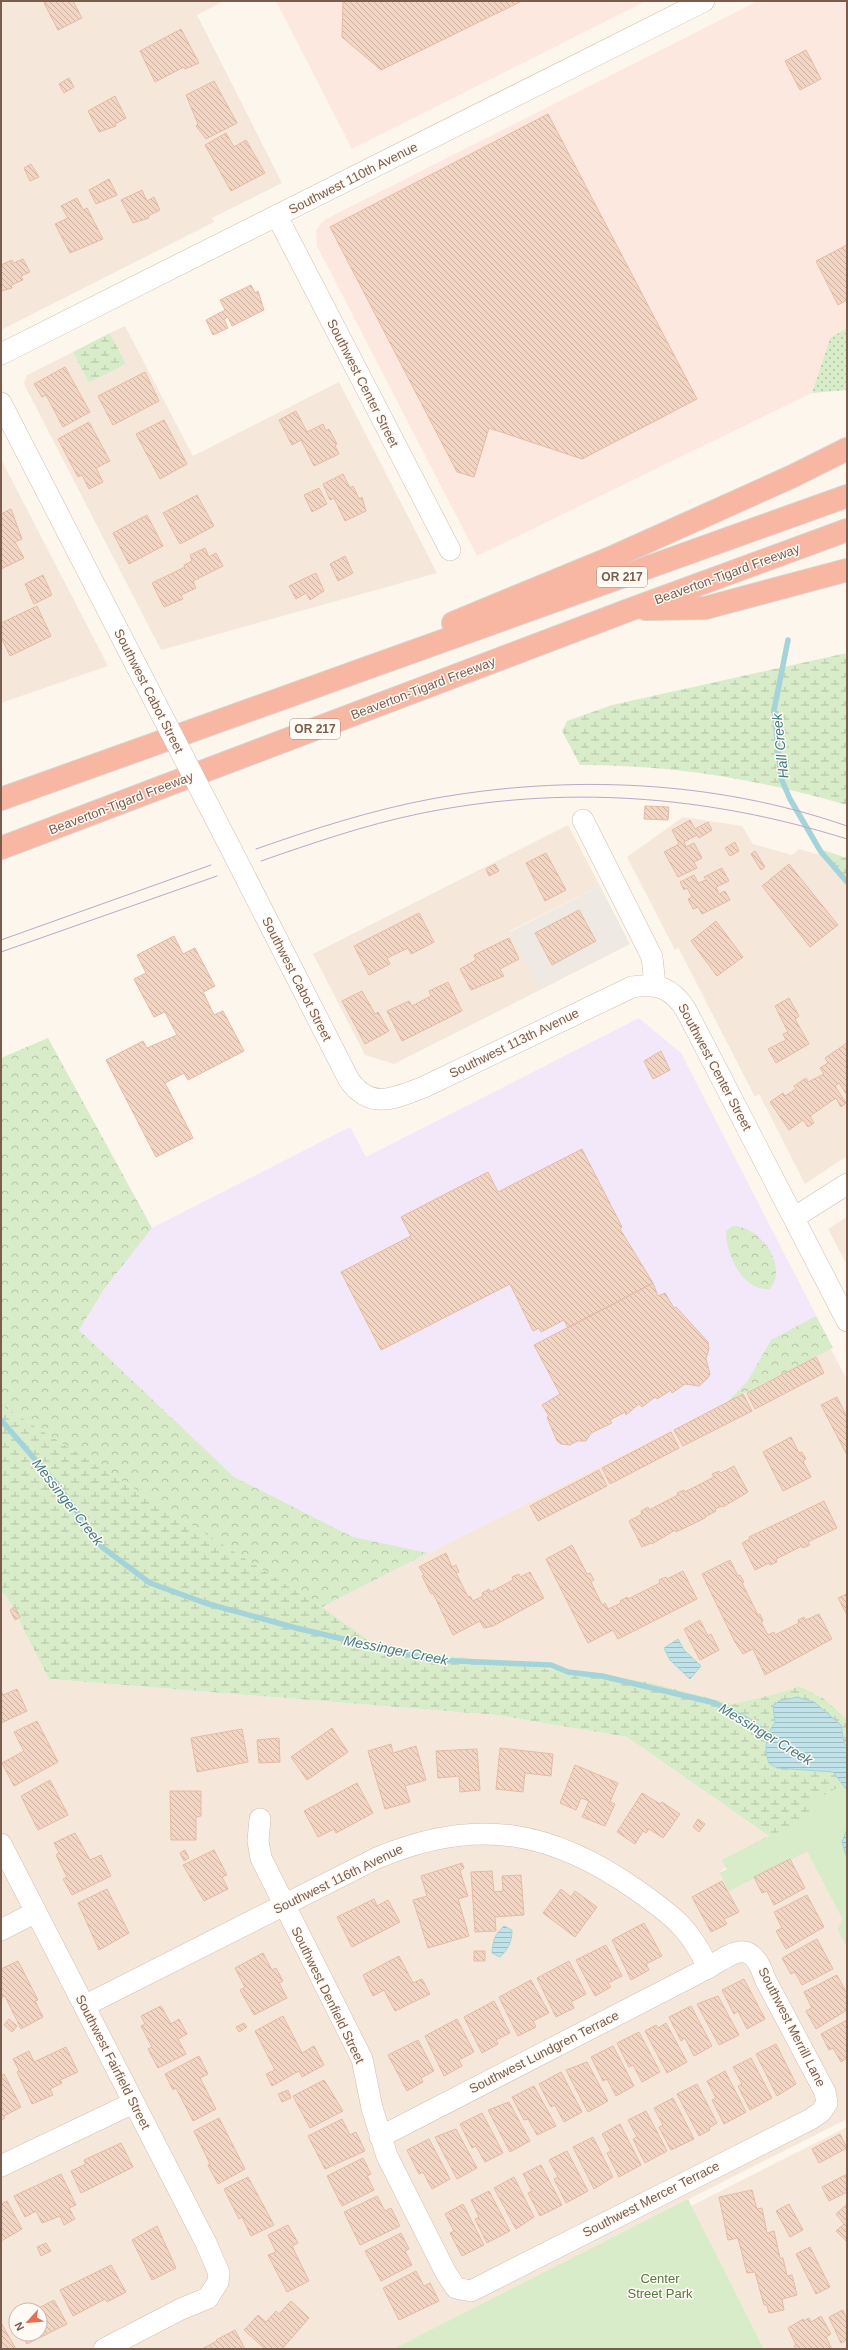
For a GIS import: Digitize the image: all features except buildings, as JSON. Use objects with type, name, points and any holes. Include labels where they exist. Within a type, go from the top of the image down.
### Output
[{"type":"highway","points":[[396,658],[437,630],[613,557],[793,476],[847,449]]},
{"type":"highway","name":"OR 217","points":[[1,799],[847,496]]},
{"type":"highway","name":"Beaverton-Tigard Freeway","points":[[1,848],[629,610],[847,530]]},
{"type":"highway","points":[[629,610],[706,608],[847,570]]},
{"type":"street","name":"Southwest 110th Avenue","points":[[1,354],[704,1]]},
{"type":"street","name":"Southwest Center Street","points":[[277,216],[450,550]]},
{"type":"street","name":"Southwest Cabot Street","points":[[1,403],[349,1080],[355,1089],[372,1098]]},
{"type":"street","points":[[584,820],[652,957],[655,985]]},
{"type":"street","name":"Southwest Center Street","points":[[655,985],[677,996],[686,1010],[795,1217],[847,1321]]},
{"type":"street","name":"Southwest 113th Avenue","points":[[372,1098],[388,1100],[424,1087],[632,987],[655,985]]},
{"type":"street","points":[[795,1217],[847,1184]]},
{"type":"street","name":"Southwest Denfield Street","points":[[260,1819],[258,1851],[283,1905],[362,2059],[380,2137],[387,2156],[446,2273],[456,2288],[471,2291]]},
{"type":"street","name":"Southwest 116th Avenue","points":[[84,2006],[377,1858],[414,1843],[441,1836],[470,1832],[532,1838],[567,1850],[605,1870],[668,1912],[698,1945],[708,1968]]},
{"type":"street","name":"Southwest Fairfield Street","points":[[1,1844],[217,2267],[218,2282],[208,2298],[181,2309],[104,2349]]},
{"type":"street","points":[[1,1930],[36,1912]]},
{"type":"street","name":"Southwest Merrill Lane","points":[[708,1968],[730,1954],[742,1950],[753,1955],[761,1966],[765,1979],[825,2092],[827,2103]]},
{"type":"street","name":"Southwest Lundgren Terrace","points":[[380,2137],[708,1968]]},
{"type":"street","points":[[1,2166],[133,2103]]},
{"type":"street","name":"Southwest Mercer Terrace","points":[[471,2291],[811,2119],[821,2112],[827,2103]]},
{"type":"shaded area","points":[[1,1],[224,1],[197,15],[282,183],[212,218],[214,222],[1,330]]},
{"type":"shaded area","points":[[276,1],[646,1],[352,149]]},
{"type":"shaded area","points":[[758,1],[847,1],[847,328],[830,338],[812,393],[477,556],[317,246],[316,231],[320,224],[326,219]]},
{"type":"shaded area","points":[[125,326],[193,456],[339,382],[437,573],[161,650],[24,384],[27,375],[73,352],[89,383],[126,364],[110,333]]},
{"type":"shaded area","points":[[1,459],[108,666],[1,703]]},
{"type":"shaded area","points":[[683,817],[742,826],[753,844],[792,855],[799,849],[823,856],[847,886],[847,1156],[805,1184],[759,1094],[755,1097],[678,947],[675,950],[627,857]]},
{"type":"shaded area","points":[[568,825],[600,886],[510,931],[540,990],[394,1064],[365,1055],[313,954]]},
{"type":"shaded area","points":[[600,886],[630,944],[540,990],[510,932]]},
{"type":"shaded area","points":[[639,1018],[681,1053],[833,1348],[322,1607],[1,1405],[1,1305],[350,1127],[366,1157]]},
{"type":"shaded area","points":[[847,1217],[847,1265],[828,1229]]},
{"type":"shaded area","points":[[831,1349],[847,1380],[847,1719],[823,1698],[799,1686],[786,1691],[733,1704],[648,1682],[377,1646],[322,1607]]},
{"type":"shaded area","points":[[1,1592],[7,1597],[49,1679],[496,1715],[627,1737],[769,1836],[720,1872],[807,1851],[842,1918],[838,1930],[847,1947],[847,2119],[393,2349],[1,2349]]},
{"type":"shaded area","points":[[847,2127],[847,2349],[764,2349],[691,2206]]},
{"type":"green space","points":[[847,328],[847,390],[812,393],[830,338]]},
{"type":"green space","points":[[110,333],[126,364],[89,383],[73,352]]},
{"type":"green space","points":[[847,653],[847,805],[781,788],[715,775],[648,768],[580,765],[562,731],[567,721],[612,705]]},
{"type":"green space","points":[[817,848],[847,858],[847,886]]},
{"type":"green space","points":[[48,1038],[152,1228],[104,1289],[79,1330],[234,1477],[353,1537],[428,1553],[322,1607],[1,1405],[1,1058]]},
{"type":"green space","points":[[733,1226],[743,1228],[753,1233],[762,1240],[769,1249],[774,1259],[776,1269],[775,1280],[770,1289],[760,1288],[751,1284],[738,1270],[729,1250],[727,1240],[726,1231]]},
{"type":"green space","points":[[816,1316],[833,1348],[727,1402],[747,1382],[771,1340]]},
{"type":"green space","points":[[1,1405],[322,1607],[377,1646],[648,1682],[733,1704],[786,1691],[799,1686],[823,1698],[847,1719],[847,1947],[838,1930],[842,1918],[807,1851],[729,1891],[720,1873],[727,1869],[722,1860],[769,1836],[627,1737],[496,1715],[49,1679],[7,1597],[1,1592]]},
{"type":"green space","points":[[847,1783],[847,1947],[838,1930],[842,1918],[807,1851],[729,1891],[720,1873],[727,1869],[722,1860],[820,1811],[804,1805]]},
{"type":"green space","name":"Center Street Park","points":[[688,2199],[764,2349],[393,2349]]},
{"type":"water","points":[[678,1639],[684,1650],[701,1666],[690,1679],[670,1660],[664,1648]]},
{"type":"water","points":[[797,1697],[814,1702],[841,1725],[844,1743],[847,1746],[847,1790],[833,1772],[777,1768],[769,1763],[766,1753],[766,1743],[769,1733],[775,1723],[773,1706],[779,1701]]},
{"type":"water","points":[[847,1829],[847,1858],[842,1842]]},
{"type":"water","points":[[504,1926],[512,1930],[512,1934],[509,1945],[500,1957],[492,1953],[492,1949],[496,1935]]},
{"type":"waterway","name":"Hall Creek","points":[[788,640],[774,710],[781,778],[790,799],[821,852],[847,882]]},
{"type":"waterway","name":"Messinger Creek","points":[[1,1420],[59,1487],[102,1547],[150,1583],[205,1603],[296,1628],[433,1660],[551,1665],[568,1672],[602,1676],[715,1703],[746,1719],[774,1738]]},
{"type":"tram line","points":[[256,849],[299,834],[409,803],[483,791],[535,786],[588,784],[641,786],[693,791],[746,799],[797,811],[847,826]]},
{"type":"tram line","points":[[261,861],[339,835],[398,818],[472,805],[526,799],[580,797],[634,799],[688,804],[741,812],[794,824],[847,839]]},
{"type":"tram line","points":[[1,940],[211,865]]},
{"type":"tram line","points":[[1,952],[217,876]]}]
